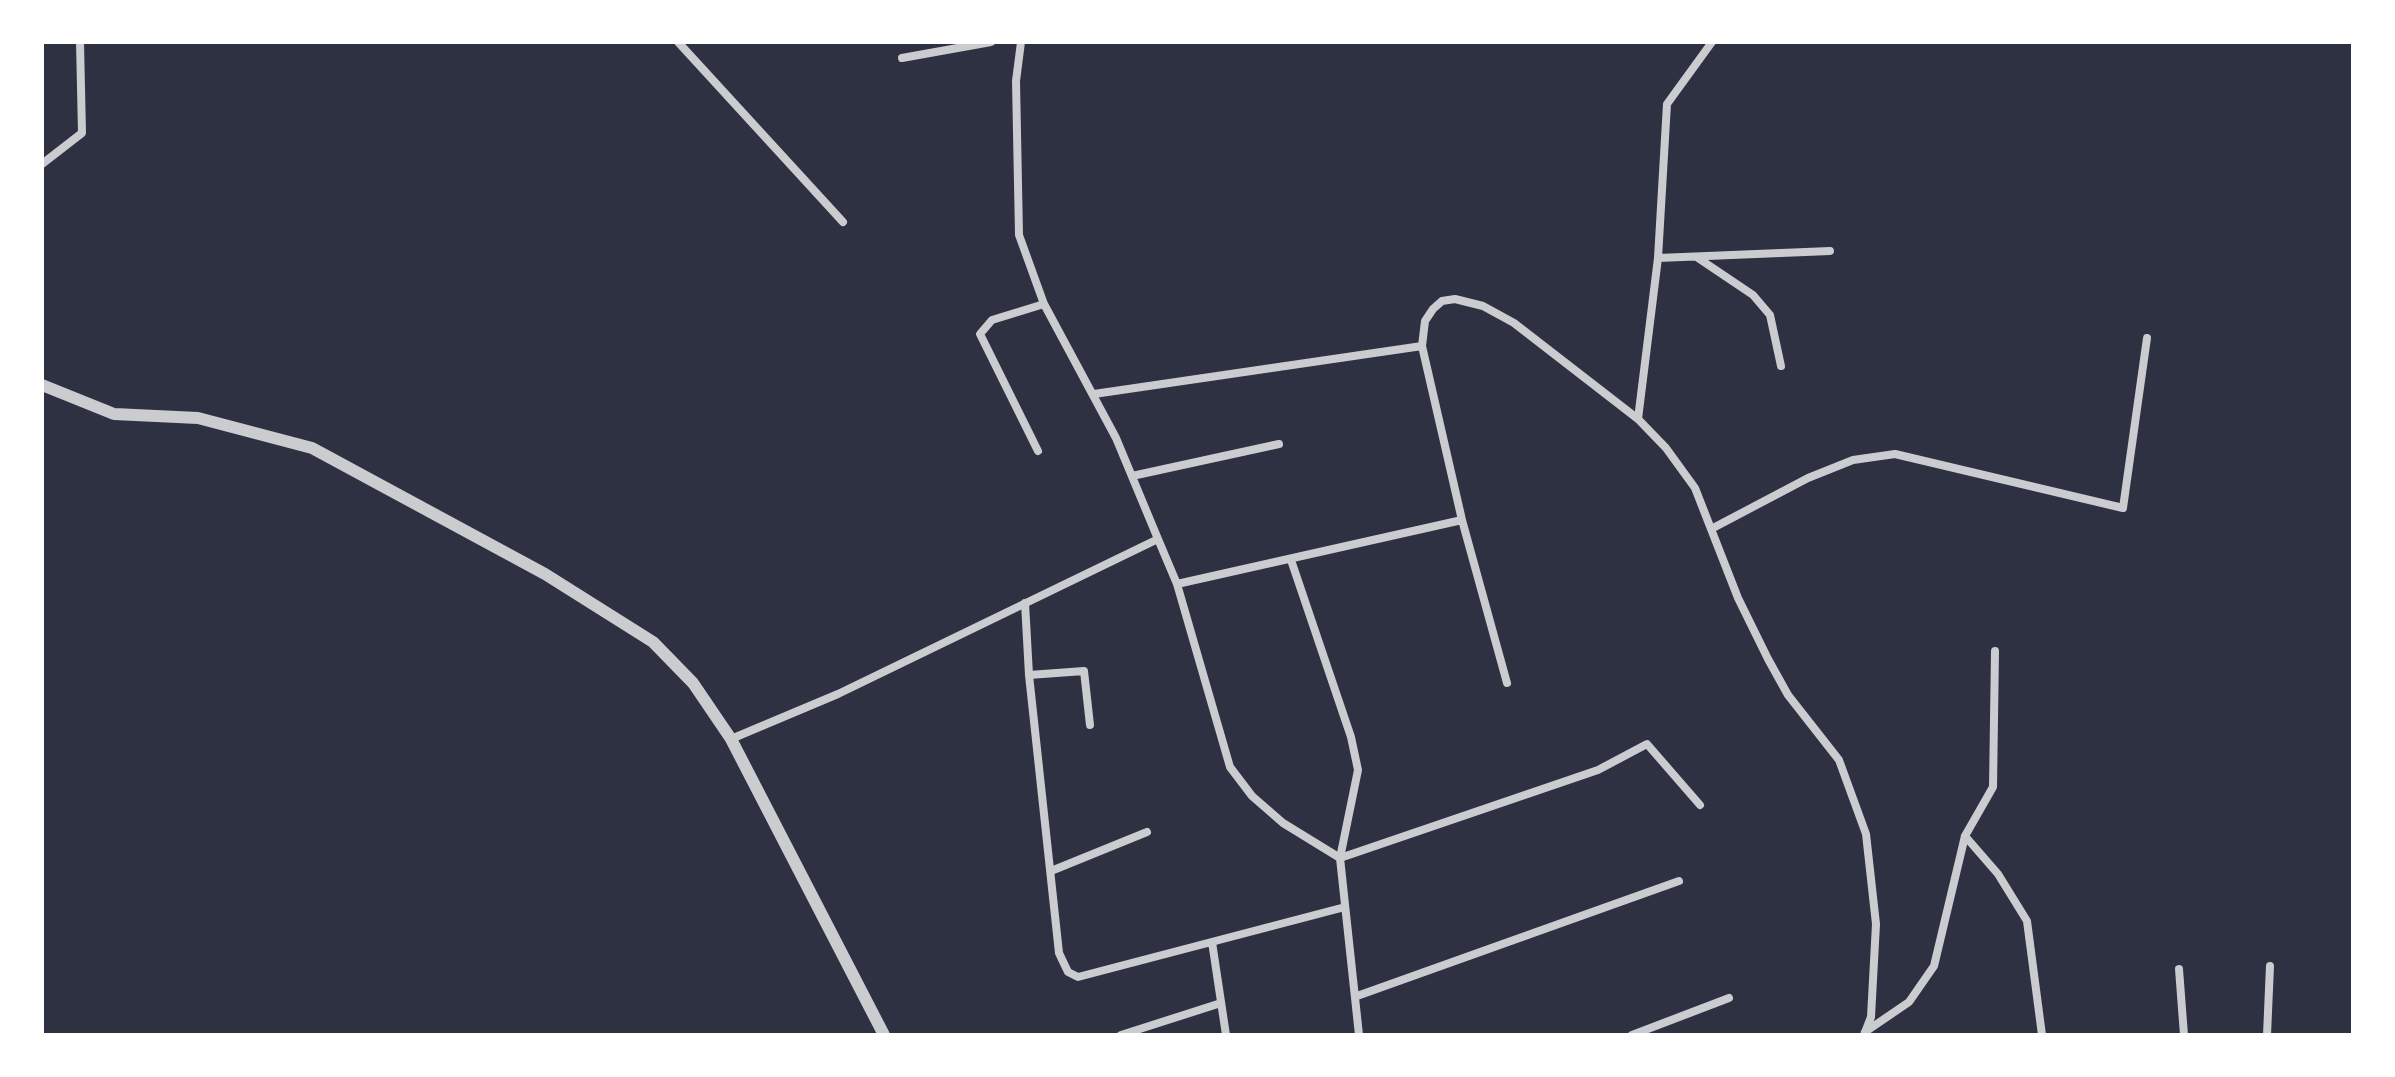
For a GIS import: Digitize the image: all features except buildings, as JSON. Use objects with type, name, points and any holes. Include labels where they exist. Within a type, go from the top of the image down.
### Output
[{"type":"street","points":[[42,164],[82,133],[80,42]]},
{"type":"street","points":[[678,42],[843,222]]},
{"type":"street","points":[[902,58],[991,42]]},
{"type":"street","points":[[1021,42],[1016,97],[1019,235],[1044,304],[1094,394],[1177,584],[1230,767],[1252,796],[1283,823],[1340,858]]},
{"type":"street","points":[[1638,419],[1658,258],[1667,104],[1712,42]]},
{"type":"street","points":[[1658,258],[1830,251]]},
{"type":"street","points":[[1697,257],[1753,295],[1770,315],[1781,366]]},
{"type":"street","points":[[1507,683],[1462,520],[1422,346],[1425,321],[1442,301],[1455,299],[1483,306],[1514,323],[1638,419],[1666,448],[1695,488],[1738,598],[1788,695],[1839,760],[1866,834],[1876,924],[1871,1017],[1864,1034]]},
{"type":"street","points":[[1038,451],[980,334],[992,320],[1044,304]]},
{"type":"street","points":[[1713,528],[1808,478],[1853,460],[1895,454],[2123,508],[2147,338]]},
{"type":"street","points":[[1094,394],[1422,346]]},
{"type":"street","points":[[42,385],[114,414],[198,418],[312,448],[545,574],[653,642],[693,683],[731,739],[884,1035]]},
{"type":"street","points":[[1132,476],[1279,444]]},
{"type":"street","points":[[1177,584],[1462,520]]},
{"type":"street","points":[[731,739],[838,694],[1158,539]]},
{"type":"street","points":[[1291,560],[1351,737],[1358,770],[1340,858],[1359,1035]]},
{"type":"street","points":[[1025,603],[1029,675],[1061,964],[1078,977],[1345,907]]},
{"type":"street","points":[[1864,1034],[1909,1002],[1934,966],[1965,836],[1993,787],[1995,651]]},
{"type":"street","points":[[1029,675],[1084,671],[1090,725]]},
{"type":"street","points":[[1340,858],[1598,770],[1647,744],[1700,805]]},
{"type":"street","points":[[1051,871],[1147,832]]},
{"type":"street","points":[[1965,836],[1998,874],[2027,921],[2042,1035]]},
{"type":"street","points":[[1357,996],[1679,881]]},
{"type":"street","points":[[1212,942],[1226,1035]]},
{"type":"street","points":[[2267,1035],[2270,966]]},
{"type":"street","points":[[2179,969],[2184,1035]]},
{"type":"street","points":[[1632,1035],[1729,998]]},
{"type":"street","points":[[1121,1035],[1221,1003]]}]
